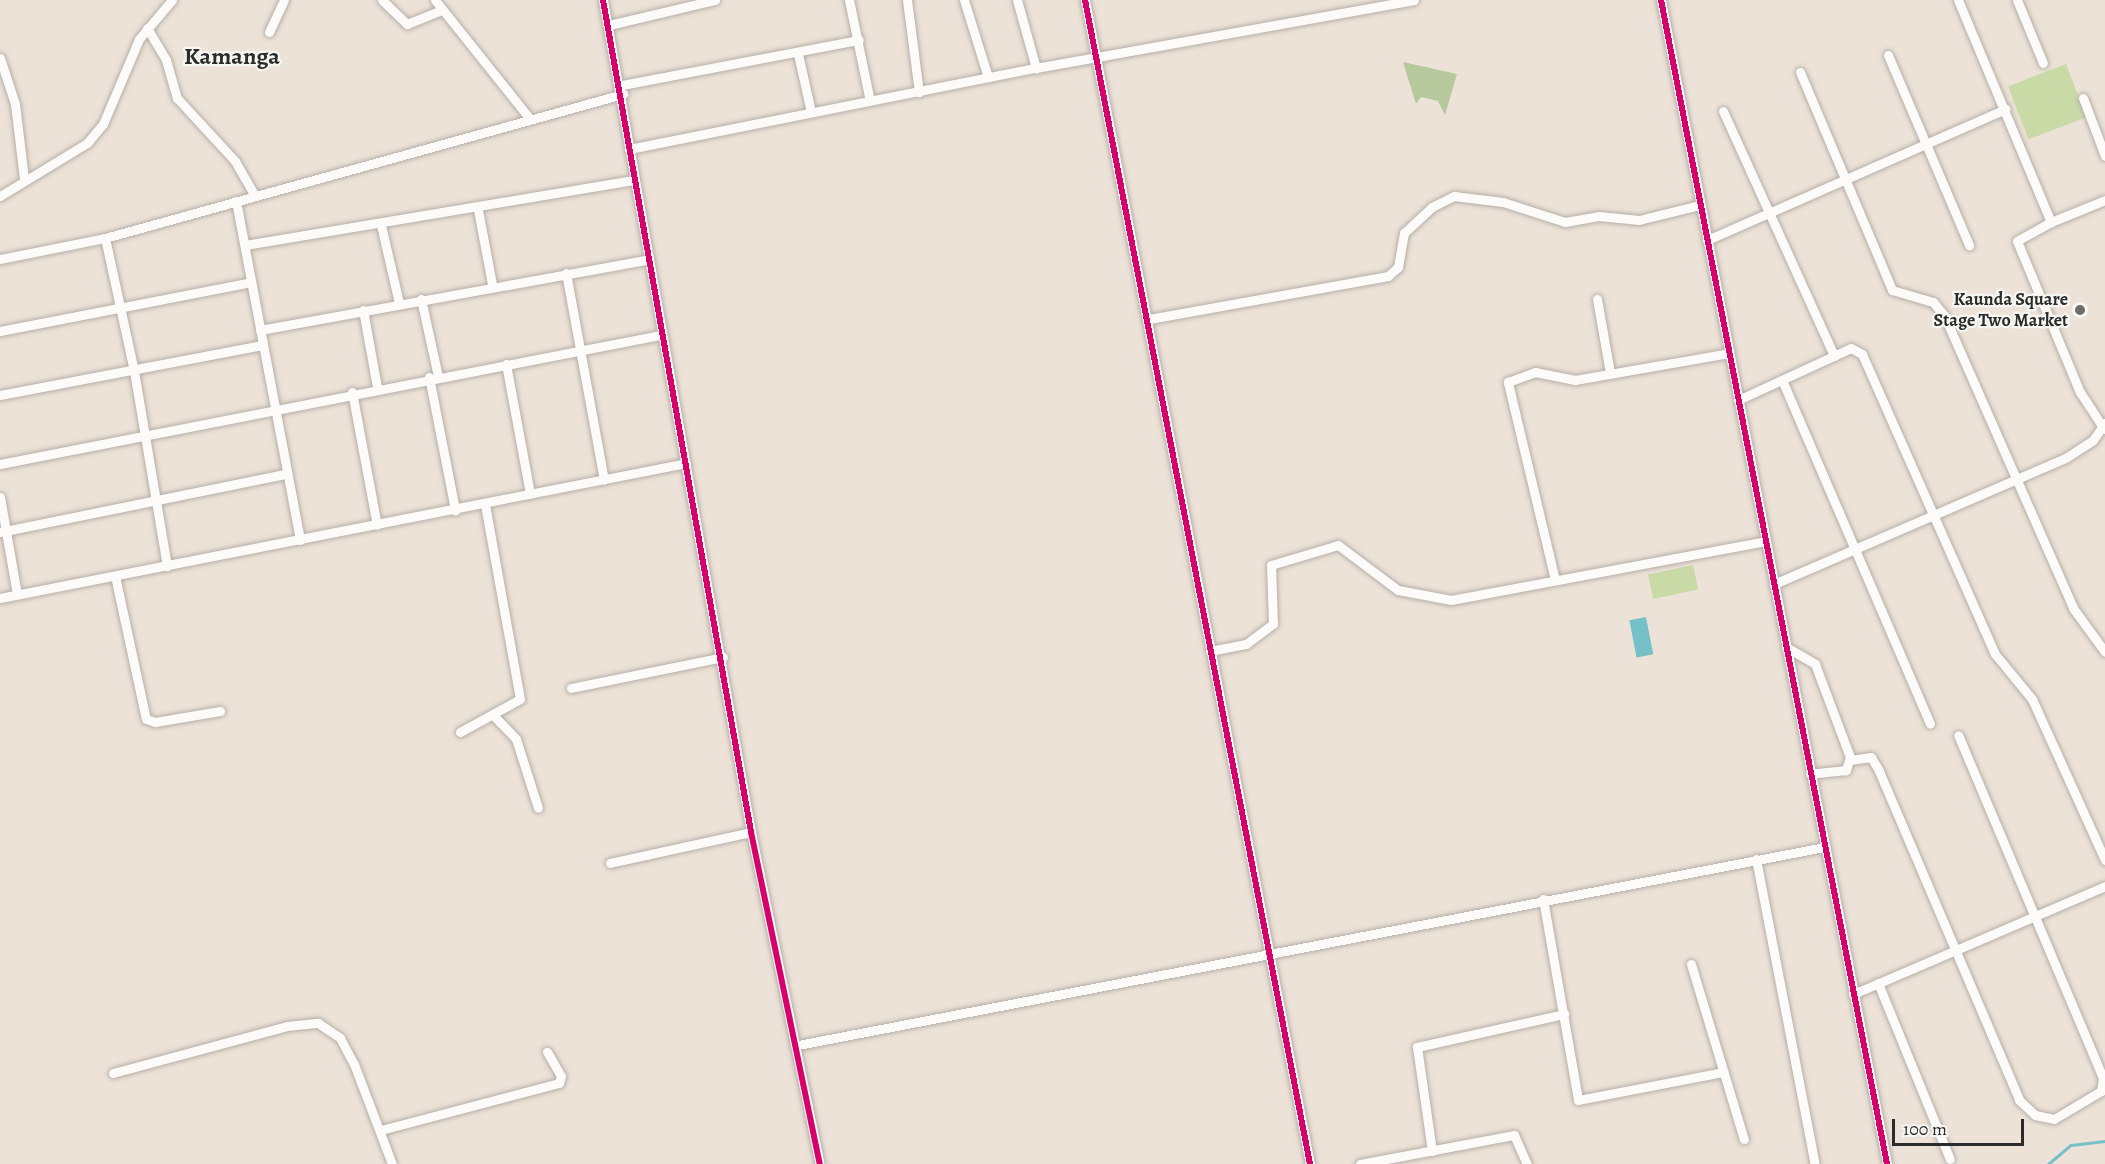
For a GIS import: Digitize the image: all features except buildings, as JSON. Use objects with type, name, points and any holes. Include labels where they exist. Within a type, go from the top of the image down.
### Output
[{"type":"street","points":[[0,196],[24,178],[69,158],[103,124],[147,28],[172,0]]},
{"type":"street","points":[[268,32],[284,0]]},
{"type":"street","points":[[381,0],[407,24],[441,10]]},
{"type":"street","points":[[435,0],[530,119]]},
{"type":"street","points":[[603,0],[622,90],[629,149],[660,335],[723,657],[751,832],[798,1045],[820,1164]]},
{"type":"street","points":[[609,25],[716,0]]},
{"type":"street","points":[[849,0],[870,101]]},
{"type":"street","points":[[907,0],[919,92]]},
{"type":"street","points":[[964,0],[988,77]]},
{"type":"street","points":[[1017,0],[1036,68]]},
{"type":"street","points":[[1085,0],[1149,319],[1210,651],[1271,953],[1310,1164]]},
{"type":"street","points":[[629,149],[988,77],[1414,0]]},
{"type":"street","points":[[1661,0],[1887,1164]]},
{"type":"street","points":[[1958,0],[2006,109],[2051,222]]},
{"type":"street","points":[[2017,0],[2043,63]]},
{"type":"street","points":[[147,28],[166,60],[177,98],[235,161],[255,196]]},
{"type":"street","points":[[0,260],[105,238],[530,119],[622,90],[859,40]]},
{"type":"street","points":[[798,54],[812,112]]},
{"type":"street","points":[[1888,55],[1970,245]]},
{"type":"street","points":[[0,58],[15,104],[24,178]]},
{"type":"street","points":[[1800,72],[1892,290],[1933,302],[1944,315],[2073,608],[2105,652]]},
{"type":"street","points":[[2083,98],[2105,156]]},
{"type":"street","points":[[1707,240],[2006,109]]},
{"type":"street","points":[[1723,111],[1766,215],[1834,356]]},
{"type":"street","points":[[245,245],[478,210],[634,180]]},
{"type":"street","points":[[1149,319],[1383,278],[1398,267],[1404,233],[1432,207],[1454,196],[1503,202],[1565,222],[1599,216],[1639,220],[1700,205]]},
{"type":"street","points":[[1774,584],[2067,457],[2104,427],[2080,392],[2017,241],[2051,222],[2105,200]]},
{"type":"street","points":[[236,201],[273,409],[300,540]]},
{"type":"street","points":[[478,210],[492,284]]},
{"type":"street","points":[[381,225],[399,303]]},
{"type":"street","points":[[105,238],[122,307],[134,371],[153,502],[167,566]]},
{"type":"street","points":[[260,330],[492,284],[647,260]]},
{"type":"street","points":[[566,273],[604,480]]},
{"type":"street","points":[[0,331],[251,282]]},
{"type":"street","points":[[1597,298],[1610,374]]},
{"type":"street","points":[[421,299],[455,510]]},
{"type":"street","points":[[363,310],[377,387]]},
{"type":"street","points":[[0,464],[143,437],[377,387],[660,335]]},
{"type":"street","points":[[0,395],[262,345]]},
{"type":"street","points":[[1738,400],[1853,348],[1862,354],[1995,654],[2032,699],[2105,860]]},
{"type":"street","points":[[1556,580],[1507,386],[1516,376],[1535,372],[1570,380],[1729,353]]},
{"type":"street","points":[[506,364],[530,494]]},
{"type":"street","points":[[1782,380],[1930,724]]},
{"type":"street","points":[[352,392],[377,525]]},
{"type":"street","points":[[0,598],[686,463]]},
{"type":"street","points":[[4,531],[286,474]]},
{"type":"street","points":[[0,497],[4,531],[17,594]]},
{"type":"street","points":[[460,732],[516,704],[520,692],[485,504]]},
{"type":"street","points":[[1210,651],[1246,644],[1272,624],[1271,565],[1338,545],[1371,574],[1421,597],[1460,599],[1766,541]]},
{"type":"street","points":[[115,576],[146,719],[155,722],[220,711]]},
{"type":"street","points":[[1786,647],[1815,664],[1850,760],[1846,770],[1810,774]]},
{"type":"street","points":[[572,688],[723,657]]},
{"type":"street","points":[[493,715],[516,739],[538,808]]},
{"type":"street","points":[[1850,760],[1871,758],[1875,764],[2019,1100],[2035,1115],[2054,1119],[2101,1091],[2104,1083],[2038,914],[1958,735]]},
{"type":"street","points":[[610,864],[751,832]]},
{"type":"street","points":[[798,1045],[1543,899],[1824,847]]},
{"type":"street","points":[[1756,860],[1815,1164]]},
{"type":"street","points":[[1853,993],[2105,886]]},
{"type":"street","points":[[1543,899],[1581,1101],[1723,1072]]},
{"type":"street","points":[[1691,964],[1744,1139]]},
{"type":"street","points":[[1878,983],[1950,1159]]},
{"type":"street","points":[[1426,1164],[1428,1152],[1418,1047],[1564,1014]]},
{"type":"street","points":[[113,1073],[287,1026],[318,1023],[340,1038],[381,1130],[392,1164]]},
{"type":"street","points":[[381,1130],[559,1083],[561,1076],[547,1052]]},
{"type":"street","points":[[1360,1164],[1514,1136],[1527,1164]]},
{"type":"green space","points":[[1403,62],[1457,74],[1445,115],[1438,101],[1421,97],[1416,104]]},
{"type":"green space","points":[[2066,64],[2086,117],[2029,139],[2008,86]]},
{"type":"green space","points":[[1693,565],[1698,589],[1653,599],[1648,575]]},
{"type":"water","points":[[1646,617],[1653,654],[1637,658],[1629,620]]},
{"type":"waterway","points":[[2048,1164],[2071,1145],[2105,1141]]},
{"type":"cycle path","points":[[603,0],[751,832],[820,1164]]},
{"type":"cycle path","points":[[1085,0],[1310,1164]]},
{"type":"cycle path","points":[[1661,0],[1887,1164]]},
{"type":"place","name":"Kaunda Square Stage Two Market","points":[[2080,310]]},
{"type":"district","name":"Kamanga","points":[[232,57]]}]
